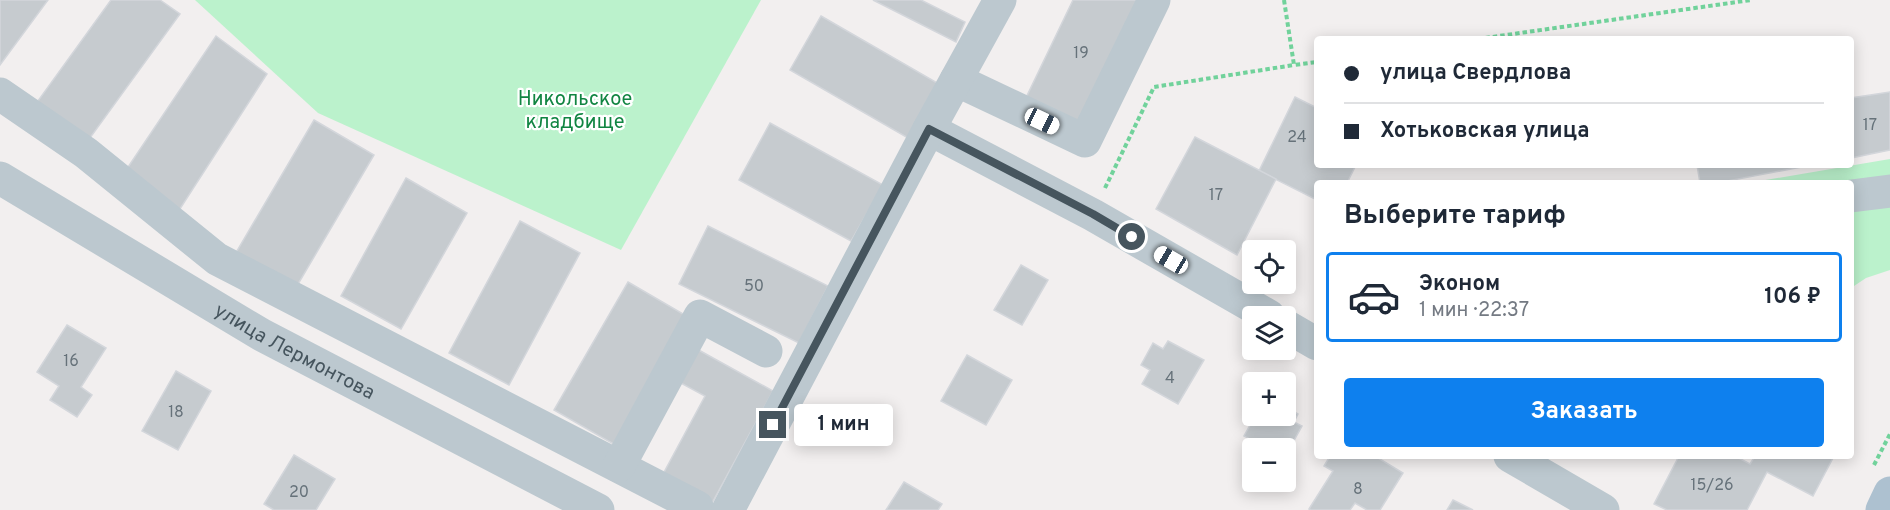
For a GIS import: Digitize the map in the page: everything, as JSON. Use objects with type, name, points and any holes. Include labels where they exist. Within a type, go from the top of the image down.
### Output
[{"type":"main road","points":[[1882,510],[1890,493]]},
{"type":"street","points":[[728,510],[929,129],[1000,0]]},
{"type":"street","points":[[956,80],[1085,141],[1154,0]]},
{"type":"street","points":[[0,94],[86,153],[217,259],[619,466],[697,507],[697,510]]},
{"type":"street","points":[[929,129],[1093,214],[1252,306]]},
{"type":"street","name":"улица Лермонтова","points":[[0,178],[262,335],[598,510]]},
{"type":"street","points":[[1854,196],[1890,191]]},
{"type":"street","points":[[619,466],[700,316],[766,351]]},
{"type":"street","points":[[1296,332],[1314,342]]},
{"type":"street","points":[[1515,459],[1603,510]]},
{"type":"path","points":[[1284,0],[1294,65]]},
{"type":"path","points":[[1499,36],[1751,0]]},
{"type":"path","points":[[1093,214],[1154,87],[1314,62]]},
{"type":"green space","name":"Никольское кладбище","points":[[195,0],[761,0],[621,250],[318,113]]},
{"type":"green space","points":[[1890,159],[1890,270],[1866,278],[1854,286],[1854,180],[1766,180],[1837,168],[1854,168],[1854,165]]},
{"type":"building","points":[[0,0],[48,0],[0,65]]},
{"type":"building","points":[[111,0],[160,0],[180,14],[87,142],[35,105]]},
{"type":"building","points":[[873,0],[921,0],[965,22],[956,42]]},
{"type":"building","points":[[1073,0],[1140,0],[1076,130],[1023,104]]},
{"type":"building","points":[[821,16],[939,84],[908,138],[790,70]]},
{"type":"building","points":[[216,36],[267,74],[178,212],[124,173]]},
{"type":"building","points":[[1890,92],[1890,150],[1854,157],[1854,98]]},
{"type":"building","points":[[1295,97],[1314,106],[1314,168],[1354,168],[1348,180],[1314,180],[1314,198],[1259,171]]},
{"type":"building","points":[[314,120],[374,155],[294,291],[234,256]]},
{"type":"building","points":[[770,123],[883,185],[851,241],[739,180]]},
{"type":"building","points":[[1195,137],[1276,179],[1245,240],[1242,240],[1237,255],[1156,209]]},
{"type":"building","points":[[1698,168],[1796,168],[1733,180],[1700,180]]},
{"type":"building","points":[[406,178],[467,213],[401,329],[341,296]]},
{"type":"building","points":[[520,221],[580,253],[509,385],[449,353]]},
{"type":"building","points":[[708,226],[828,286],[799,343],[679,284]]},
{"type":"building","points":[[1021,265],[1048,280],[1022,325],[994,310]]},
{"type":"building","points":[[628,282],[690,318],[617,446],[554,410]]},
{"type":"building","points":[[67,325],[106,348],[81,387],[92,395],[77,417],[50,400],[59,386],[37,372]]},
{"type":"building","points":[[1168,341],[1204,360],[1178,404],[1142,384],[1150,370],[1141,365],[1153,343],[1163,349]]},
{"type":"building","points":[[695,348],[773,391],[712,503],[662,476],[705,396],[677,381]]},
{"type":"building","points":[[967,355],[1012,380],[986,425],[941,401]]},
{"type":"building","points":[[176,371],[211,391],[178,450],[142,431]]},
{"type":"building","points":[[1296,423],[1302,426],[1295,438],[1248,438],[1244,436],[1250,426],[1296,426]]},
{"type":"building","points":[[294,455],[335,479],[316,510],[274,510],[264,504]]},
{"type":"building","points":[[1328,459],[1380,459],[1403,473],[1380,510],[1367,510],[1355,503],[1350,510],[1311,510],[1309,509],[1333,471],[1324,466]]},
{"type":"building","points":[[1677,459],[1741,459],[1750,464],[1753,459],[1832,459],[1813,496],[1767,472],[1747,510],[1667,510],[1654,504]]},
{"type":"building","points":[[904,482],[942,504],[938,510],[886,510]]},
{"type":"building","points":[[1453,500],[1473,510],[1447,510]]},
{"type":"route","points":[[773,425],[929,129],[1093,214],[1132,237]]}]
